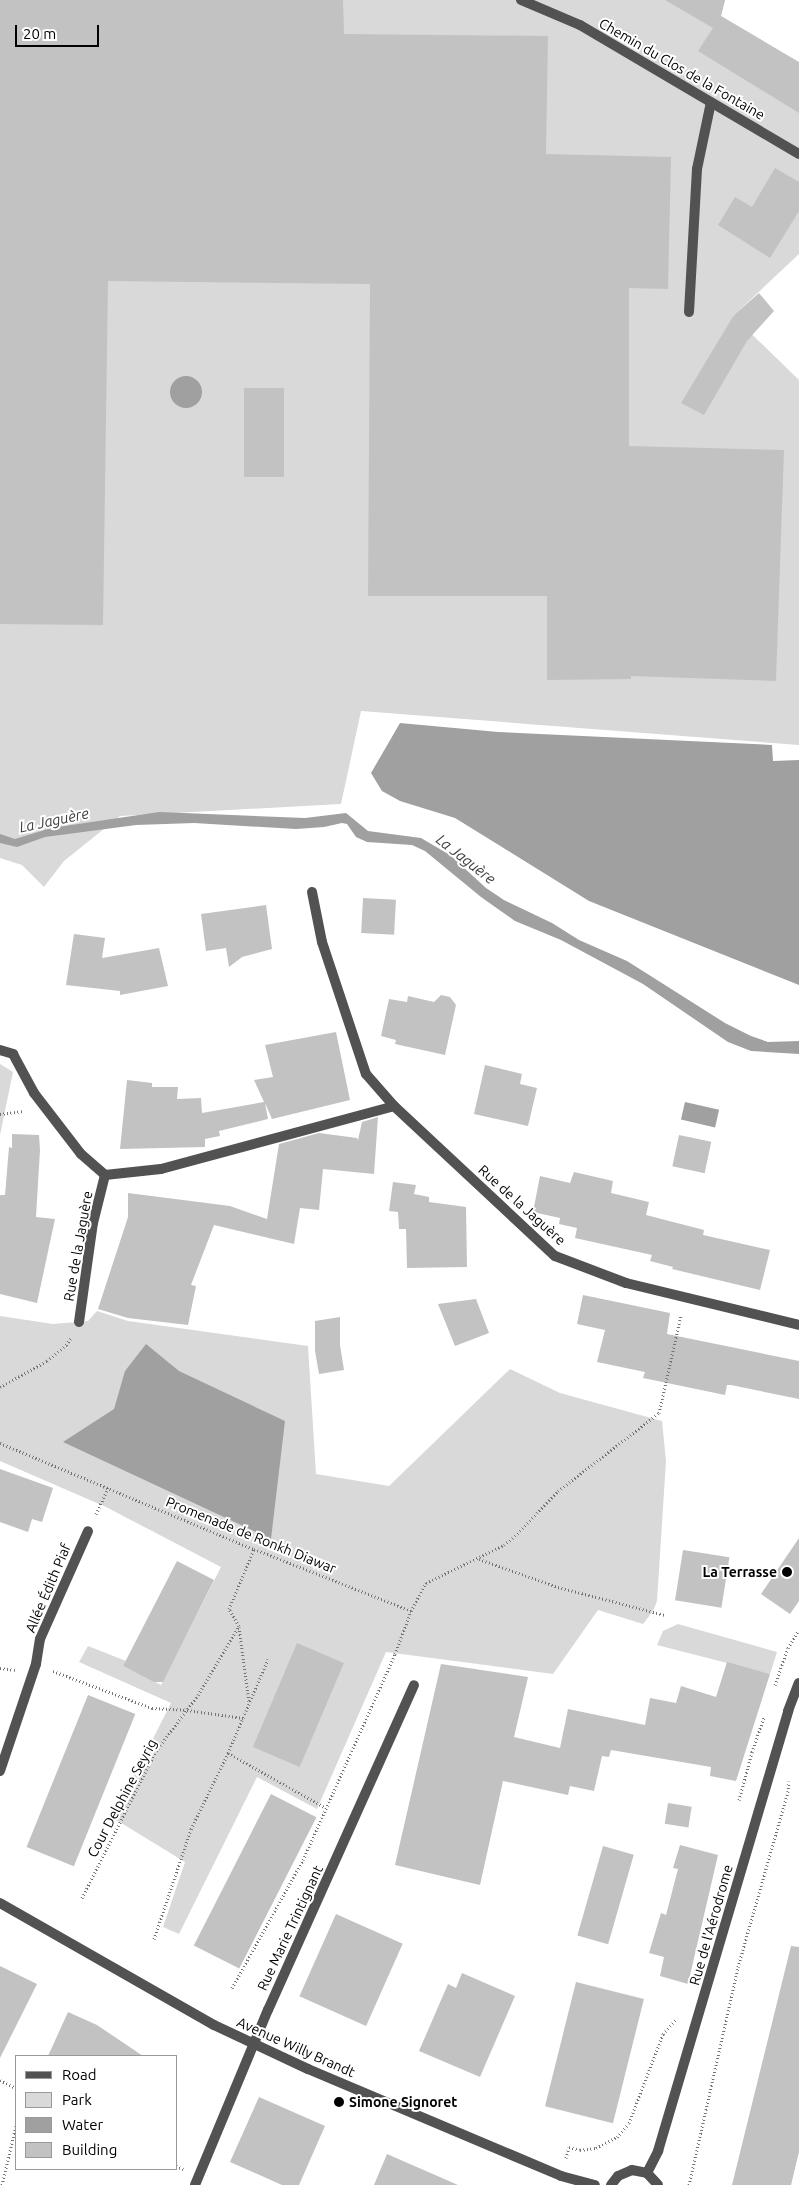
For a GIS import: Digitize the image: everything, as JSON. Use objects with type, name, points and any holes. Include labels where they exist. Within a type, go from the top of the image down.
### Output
[{"type":"street","name":"Chemin du Clos de la Fontaine","points":[[521,0],[580,26],[799,154]]},
{"type":"street","points":[[689,312],[697,169],[711,102]]},
{"type":"street","name":"Rue de la Jaguère","points":[[312,892],[322,942],[366,1074],[394,1106],[555,1256],[626,1282],[799,1325]]},
{"type":"street","name":"Rue de la Jaguère","points":[[0,1050],[13,1054],[38,1099],[81,1154],[104,1175],[161,1170],[394,1106]]},
{"type":"street","name":"Rue de la Jaguère","points":[[79,1322],[93,1223],[104,1175]]},
{"type":"street","name":"Allée Édith Piaf","points":[[0,1771],[36,1664],[40,1639],[88,1531]]},
{"type":"street","name":"Rue de l'Aérodrome","points":[[647,2173],[658,2151],[788,1711],[799,1683]]},
{"type":"street","name":"Rue Marie Trintignant","points":[[195,2185],[268,2010],[414,1685]]},
{"type":"street","name":"Avenue Willy Brandt","points":[[0,1903],[214,2025],[561,2176],[595,2185]]},
{"type":"street","points":[[611,2185],[618,2176],[625,2172],[640,2171],[647,2173],[658,2185]]},
{"type":"path","points":[[232,1988],[303,1860],[395,1654],[411,1611],[426,1583],[478,1558],[515,1536],[558,1491],[659,1413],[684,1297]]},
{"type":"path","points":[[0,1387],[47,1361],[66,1345],[79,1322]]},
{"type":"path","name":"Promenade de Ronkh Diawar","points":[[0,1443],[254,1549],[411,1611]]},
{"type":"path","points":[[88,1531],[108,1488]]},
{"type":"path","points":[[249,1704],[239,1626],[229,1609],[254,1549]]},
{"type":"path","points":[[478,1558],[558,1587],[665,1615]]},
{"type":"path","name":"Cour Delphine Seyrig","points":[[82,1898],[156,1751],[187,1710],[239,1626]]},
{"type":"path","points":[[773,1691],[788,1648],[799,1630]]},
{"type":"path","points":[[154,1939],[191,1829],[228,1753],[268,1659]]},
{"type":"path","points":[[36,1664],[152,1708],[187,1710],[243,1718]]},
{"type":"path","points":[[737,1808],[752,1752],[767,1708]]},
{"type":"path","points":[[228,1753],[326,1808]]},
{"type":"path","points":[[690,2185],[738,1967],[788,1792],[790,1774]]},
{"type":"path","points":[[567,2154],[569,2147],[580,2150],[596,2148],[617,2137],[628,2123],[663,2034],[682,2012]]},
{"type":"path","points":[[0,2080],[15,2088]]},
{"type":"path","points":[[2,2185],[15,2130]]},
{"type":"green space","points":[[0,0],[725,0],[721,16],[799,63],[799,254],[733,316],[799,380],[799,745],[361,711],[341,804],[120,816],[64,861],[44,887],[22,865],[0,858]]},
{"type":"green space","points":[[0,1064],[13,1072],[0,1135]]},
{"type":"green space","points":[[97,1311],[128,1321],[308,1346],[316,1474],[389,1486],[510,1369],[560,1393],[662,1421],[666,1461],[657,1601],[653,1611],[643,1624],[598,1610],[553,1674],[386,1652],[317,1809],[257,1777],[179,1934],[163,1927],[185,1862],[113,1818],[171,1703],[79,1662],[88,1646],[126,1661],[123,1666],[161,1685],[221,1567],[106,1507],[0,1461],[0,1316],[53,1324],[88,1321]],"holes":[[[297,1644],[343,1663],[300,1766],[254,1747]]]},
{"type":"green space","points":[[678,1624],[777,1652],[770,1674],[657,1645],[663,1631]]},
{"type":"water","points":[[186,376],[192,377],[197,381],[201,386],[201,398],[197,403],[192,407],[186,408],[180,407],[175,403],[171,398],[170,392],[171,386],[175,381],[180,377]]},
{"type":"water","points":[[400,723],[498,732],[772,745],[773,761],[799,760],[799,985],[589,901],[455,818],[400,801],[382,791],[371,773]]},
{"type":"water","points":[[159,812],[305,818],[346,813],[368,831],[421,838],[450,855],[486,888],[504,900],[552,923],[579,940],[627,961],[725,1023],[751,1036],[768,1042],[799,1041],[799,1054],[751,1051],[728,1042],[643,984],[561,940],[515,921],[481,897],[425,851],[412,845],[367,842],[356,837],[347,824],[296,829],[194,823],[136,825],[45,837],[17,847],[0,843],[0,834],[15,839],[51,828]]},
{"type":"water","points":[[685,1102],[719,1110],[715,1127],[681,1120]]},
{"type":"water","points":[[146,1344],[179,1371],[285,1421],[271,1539],[63,1442],[114,1409],[125,1371]]},
{"type":"building","points":[[0,0],[343,0],[344,34],[548,36],[546,154],[671,157],[668,289],[629,288],[629,446],[784,450],[776,681],[631,676],[631,679],[547,680],[547,596],[368,596],[370,284],[108,281],[103,625],[0,624]]},
{"type":"building","points":[[665,0],[725,0],[721,16],[799,62],[799,113],[698,51],[713,28]]},
{"type":"building","points":[[775,168],[799,182],[799,211],[770,258],[718,225],[735,197],[752,207]]},
{"type":"building","points":[[759,293],[774,311],[747,341],[704,415],[681,403],[734,315]]},
{"type":"building","points":[[244,388],[284,388],[284,477],[244,477]]},
{"type":"building","points":[[363,898],[396,900],[394,935],[361,933]]},
{"type":"building","points":[[266,905],[272,949],[242,957],[229,967],[226,948],[206,951],[201,914]]},
{"type":"building","points":[[74,934],[105,938],[102,958],[159,948],[168,986],[120,995],[120,991],[66,985]]},
{"type":"building","points":[[441,995],[450,997],[456,1005],[445,1055],[395,1044],[396,1040],[381,1036],[389,999],[407,1002],[408,996],[434,1002]]},
{"type":"building","points":[[336,1032],[350,1100],[272,1119],[265,1103],[268,1119],[219,1131],[220,1136],[205,1139],[205,1147],[120,1149],[127,1080],[152,1083],[152,1087],[178,1087],[177,1099],[201,1098],[202,1113],[264,1102],[254,1080],[273,1077],[265,1045]]},
{"type":"building","points":[[485,1065],[522,1074],[520,1084],[537,1088],[528,1126],[474,1114]]},
{"type":"building","points":[[378,1117],[374,1174],[323,1169],[319,1210],[300,1208],[294,1244],[214,1225],[191,1285],[196,1286],[188,1325],[128,1318],[98,1309],[128,1217],[128,1193],[230,1206],[267,1219],[279,1144],[319,1133],[357,1138],[358,1140],[362,1122]]},
{"type":"building","points":[[12,1134],[39,1135],[40,1150],[36,1217],[55,1219],[37,1303],[0,1294],[0,1195],[5,1195],[9,1147],[12,1148]]},
{"type":"building","points":[[679,1135],[711,1142],[705,1173],[672,1166]]},
{"type":"building","points":[[574,1172],[613,1181],[611,1193],[649,1202],[646,1215],[704,1230],[703,1235],[770,1250],[760,1290],[672,1269],[673,1267],[650,1261],[652,1255],[575,1238],[577,1228],[559,1224],[560,1218],[533,1212],[540,1176],[570,1183]]},
{"type":"building","points":[[393,1182],[416,1185],[414,1194],[429,1197],[429,1202],[466,1207],[467,1267],[407,1268],[406,1229],[399,1229],[398,1212],[389,1211]]},
{"type":"building","points":[[583,1295],[670,1313],[667,1334],[799,1361],[799,1399],[731,1385],[727,1385],[725,1395],[643,1378],[645,1372],[597,1362],[605,1330],[577,1324]]},
{"type":"building","points":[[476,1299],[489,1333],[455,1346],[438,1304]]},
{"type":"building","points":[[340,1317],[340,1345],[344,1370],[319,1374],[315,1351],[315,1321]]},
{"type":"building","points":[[0,1469],[53,1488],[42,1522],[32,1519],[28,1532],[0,1522]]},
{"type":"building","name":"La Terrasse","points":[[799,1538],[799,1601],[790,1614],[761,1594]]},
{"type":"building","points":[[683,1550],[729,1557],[721,1608],[675,1600]]},
{"type":"building","points":[[177,1561],[214,1580],[163,1682],[154,1682],[123,1666]]},
{"type":"building","points":[[297,1643],[344,1663],[300,1767],[253,1747]]},
{"type":"building","points":[[727,1662],[770,1674],[736,1781],[710,1776],[711,1767],[611,1750],[609,1757],[602,1756],[594,1791],[570,1786],[568,1795],[503,1781],[480,1885],[395,1865],[441,1664],[528,1677],[514,1737],[560,1748],[568,1709],[645,1725],[650,1698],[676,1703],[681,1686],[716,1697]]},
{"type":"building","points":[[88,1695],[135,1714],[74,1866],[27,1847]]},
{"type":"building","points":[[271,1794],[316,1817],[239,1969],[194,1945]]},
{"type":"building","points":[[668,1803],[692,1807],[688,1827],[665,1824]]},
{"type":"building","points":[[680,1845],[718,1855],[688,1984],[660,1976],[664,1957],[649,1953],[661,1913],[666,1915],[678,1869],[673,1868]]},
{"type":"building","points":[[603,1846],[634,1855],[608,1944],[577,1935]]},
{"type":"building","points":[[336,1914],[403,1944],[366,2026],[299,1996]]},
{"type":"building","points":[[791,1946],[799,1947],[799,2152],[791,2185],[732,2185]]},
{"type":"building","points":[[0,1966],[37,1984],[0,2058]]},
{"type":"building","points":[[462,1973],[515,1996],[480,2077],[419,2051],[448,1984],[456,1988]]},
{"type":"building","points":[[576,1982],[644,1999],[613,2123],[545,2106]]},
{"type":"building","points":[[68,2012],[97,2025],[142,2055],[48,2055]]},
{"type":"building","points":[[259,2097],[325,2126],[299,2185],[282,2185],[230,2162]]},
{"type":"building","points":[[387,2154],[458,2185],[374,2185]]},
{"type":"place","name":"La Terrasse","points":[[787,1572]]},
{"type":"place","name":"Simone Signoret","points":[[339,2102]]},
{"type":"water label","name":"La Jaguère","points":[[54,820]]},
{"type":"water label","name":"La Jaguère","points":[[466,859]]}]
